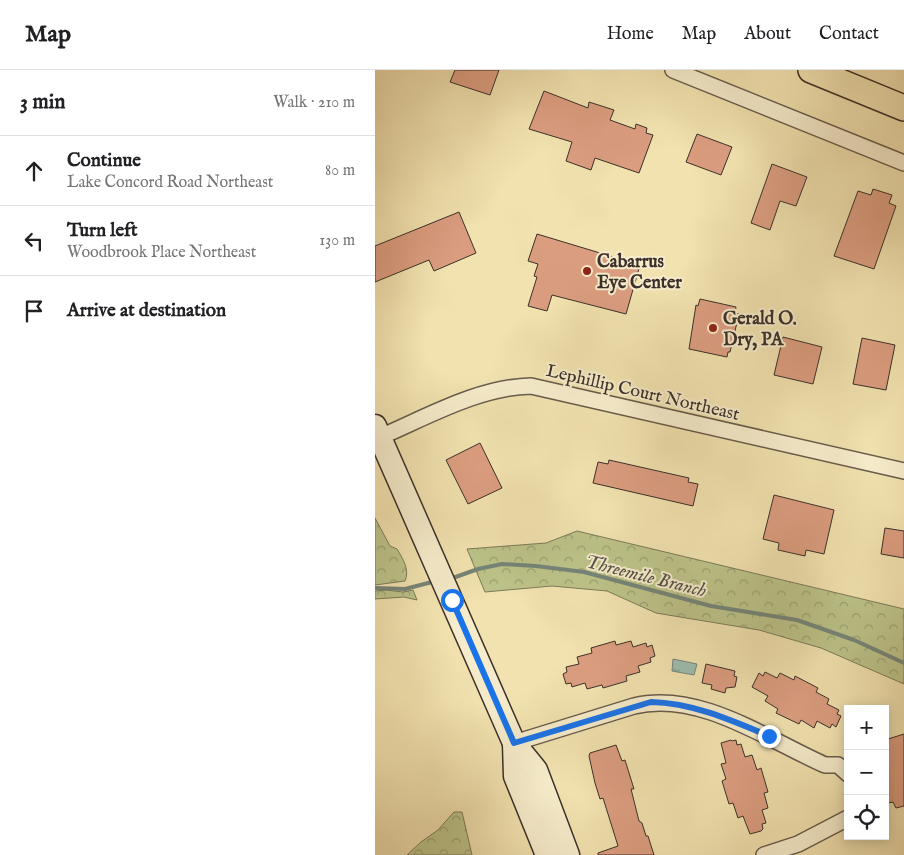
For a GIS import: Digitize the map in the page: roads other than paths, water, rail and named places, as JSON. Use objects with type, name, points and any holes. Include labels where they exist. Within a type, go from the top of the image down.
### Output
[{"type":"main road","points":[[811,70],[904,108]]},
{"type":"main road","points":[[377,432],[514,743],[536,770],[568,855]]},
{"type":"main road","points":[[514,743],[515,776],[547,855]]},
{"type":"street","points":[[673,70],[904,163]]},
{"type":"street","name":"Lephillip Court Northeast","points":[[377,432],[477,396],[518,386],[531,386],[904,471]]},
{"type":"street","points":[[514,743],[634,706],[651,702],[665,702],[721,715],[825,765],[839,765],[844,770]]},
{"type":"street","points":[[763,855],[797,844],[844,820]]},
{"type":"water","points":[[673,659],[697,664],[694,675],[672,671]]},
{"type":"waterway","name":"Threemile Branch","points":[[450,579],[478,569],[502,564],[584,572],[711,606],[797,620],[854,640],[904,663]]},
{"type":"waterway","name":"Threemile Branch","points":[[375,588],[405,589],[436,581]]},
{"type":"place","name":"Cabarrus Eye Center","points":[[587,271]]},
{"type":"place","name":"Gerald O. Dry, PA","points":[[713,328]]}]
